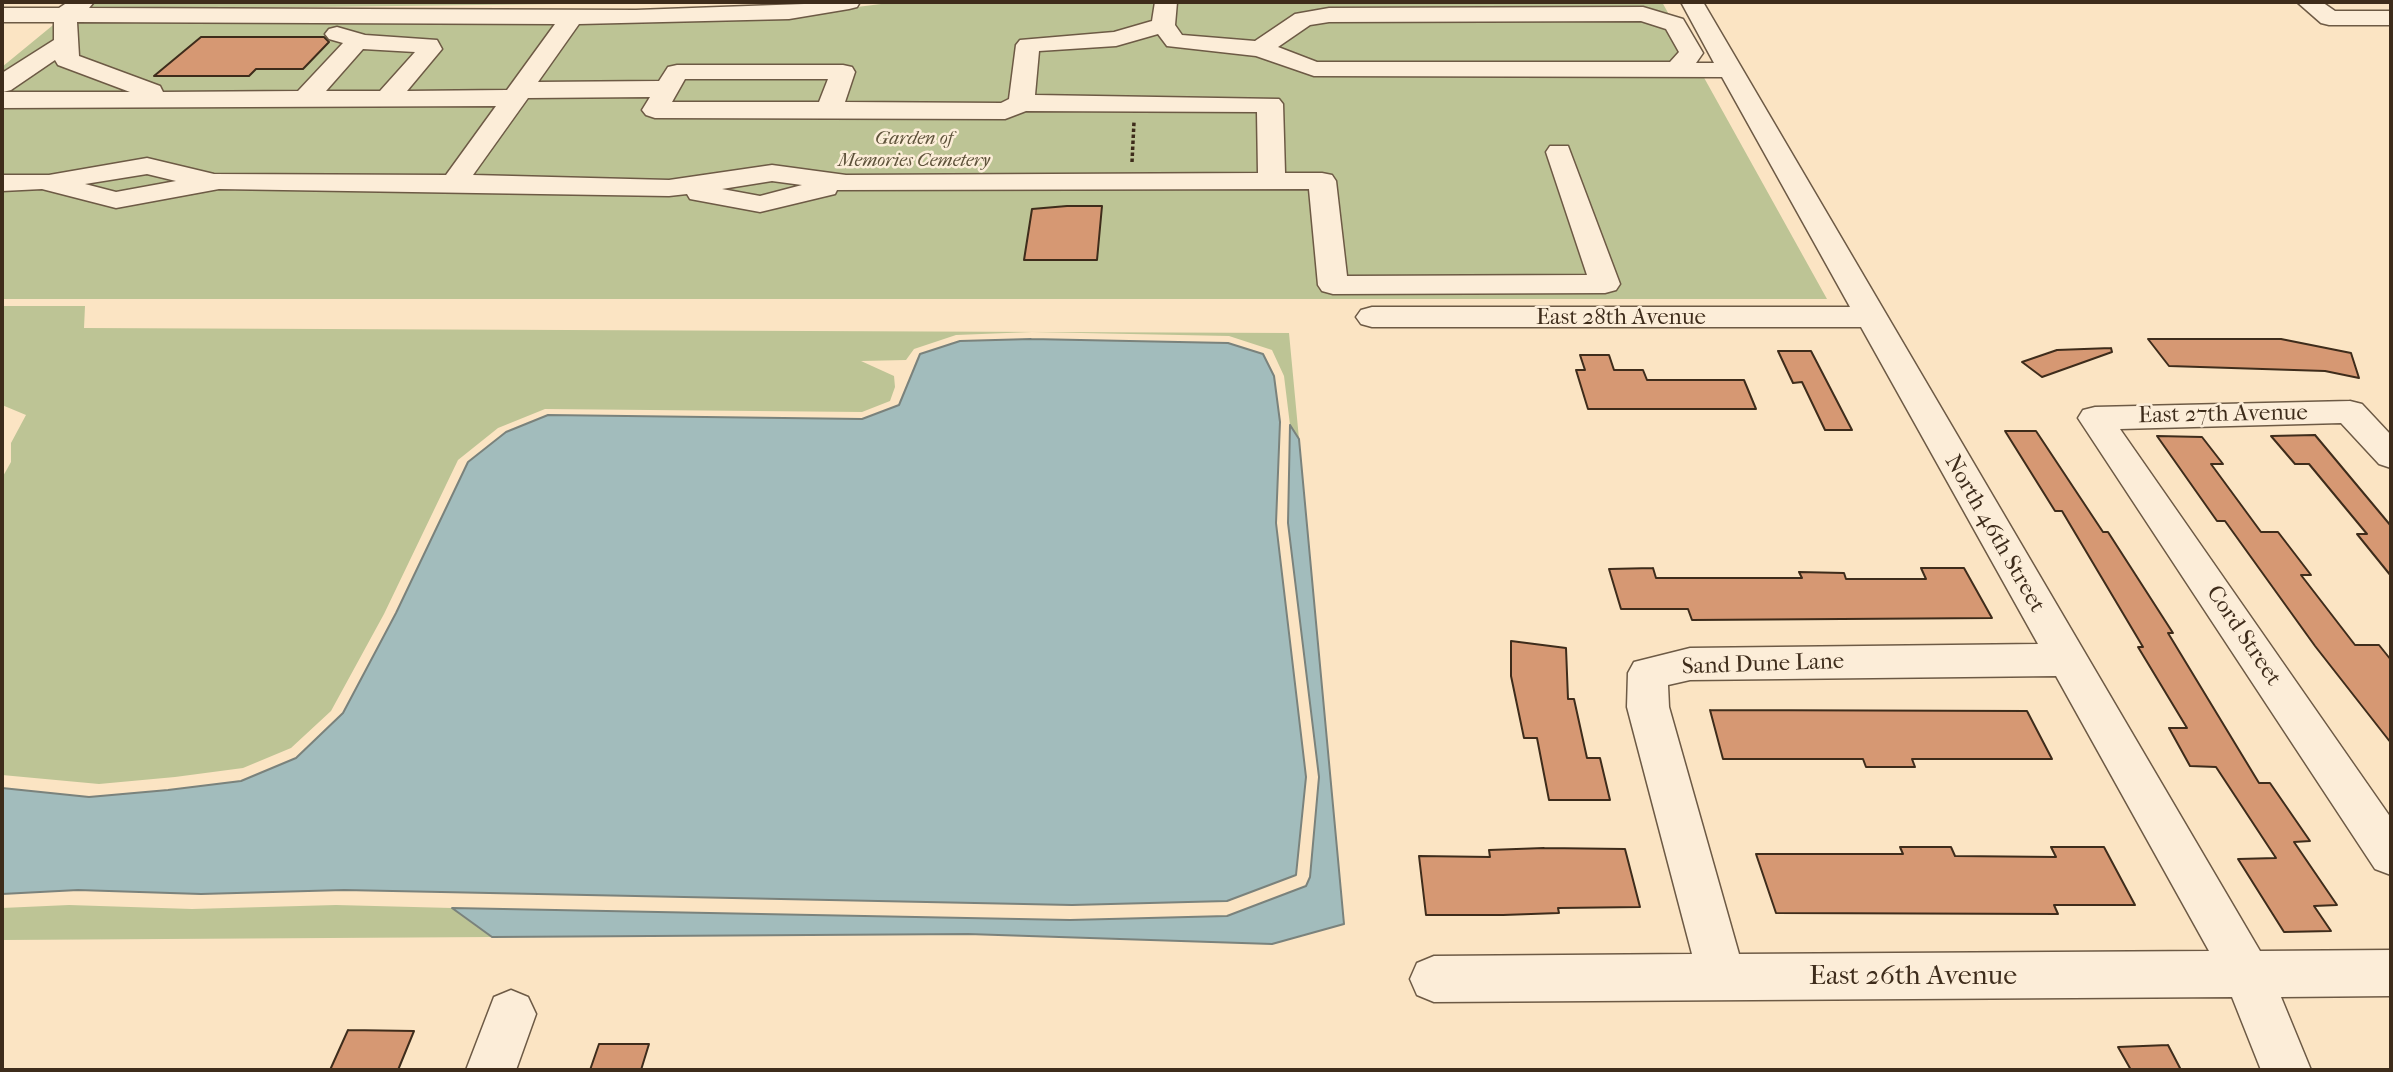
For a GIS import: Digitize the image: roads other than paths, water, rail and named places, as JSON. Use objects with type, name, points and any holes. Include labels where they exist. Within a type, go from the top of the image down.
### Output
[{"type":"street","points":[[12,15],[74,9],[198,9],[346,17],[572,17],[789,12],[849,2]]},
{"type":"street","name":"North 46th Street","points":[[1692,2],[2248,975],[2286,1070]]},
{"type":"street","points":[[2308,2],[2329,18],[2391,18]]},
{"type":"street","points":[[1260,49],[1303,19],[1329,15],[1551,8],[1643,14],[1675,24],[1690,53],[1676,70]]},
{"type":"street","points":[[74,9],[66,43],[67,60],[176,100]]},
{"type":"street","points":[[1021,103],[1028,45],[1116,39],[1165,13],[1175,41],[1260,49],[1314,69],[1729,70]]},
{"type":"street","points":[[346,17],[334,31],[357,42],[424,43],[430,49],[387,99]]},
{"type":"street","points":[[454,183],[572,17]]},
{"type":"street","points":[[304,99],[357,42]]},
{"type":"street","points":[[2,85],[24,68],[66,43]]},
{"type":"street","points":[[829,110],[843,72],[677,72],[655,110],[1005,111],[1021,103],[1270,104],[1272,181]]},
{"type":"street","points":[[2,100],[387,99],[666,89]]},
{"type":"street","points":[[2,183],[42,181],[116,200],[219,181],[669,188],[760,204],[846,183],[1322,181],[1334,285],[1605,284],[1559,152]]},
{"type":"street","name":"East 28th Avenue","points":[[1371,317],[1870,317]]},
{"type":"street","name":"East 27th Avenue","points":[[2095,418],[2350,411],[2391,456]]},
{"type":"street","name":"Cord Street","points":[[2095,418],[2391,855]]},
{"type":"street","name":"Sand Dune Lane","points":[[1723,978],[1648,707],[1648,673],[1690,664],[2067,660]]},
{"type":"street","name":"East 26th Avenue","points":[[1434,979],[2391,973]]},
{"type":"street","points":[[491,1070],[511,1014]]},
{"type":"water","points":[[1031,339],[1228,343],[1263,354],[1274,376],[1280,422],[1276,523],[1306,777],[1296,875],[1227,901],[1072,905],[344,890],[201,894],[78,890],[2,894],[2,788],[89,797],[168,790],[241,781],[296,758],[343,713],[396,613],[468,462],[506,432],[548,415],[862,419],[899,405],[920,354],[960,341]]},
{"type":"water","points":[[1290,425],[1299,439],[1344,924],[1272,944],[968,934],[492,937],[452,908],[1070,920],[1227,916],[1306,886],[1310,877],[1319,777],[1288,523]]},
{"type":"park label","name":"Garden of Memories Cemetery","points":[[914,150]]}]
